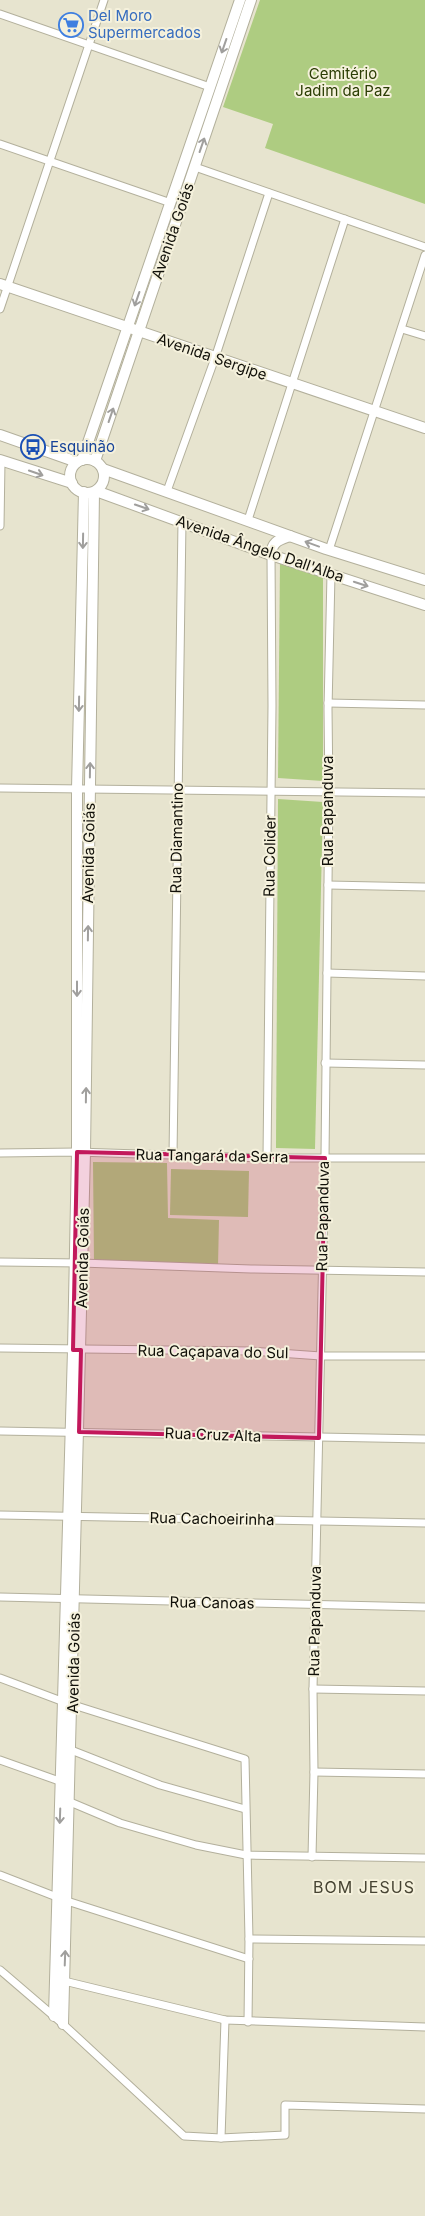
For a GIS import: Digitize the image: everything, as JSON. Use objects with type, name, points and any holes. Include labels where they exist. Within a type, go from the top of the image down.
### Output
[{"type":"street","points":[[0,309],[4,285],[51,160],[104,0]]},
{"type":"street","name":"Avenida Goiás","points":[[80,461],[128,328],[240,0]]},
{"type":"street","name":"Avenida Goiás","points":[[95,461],[251,0]]},
{"type":"street","points":[[0,14],[210,87]]},
{"type":"street","points":[[0,144],[171,202]]},
{"type":"street","points":[[195,167],[425,247]]},
{"type":"street","points":[[167,491],[216,358],[269,192]]},
{"type":"street","points":[[248,520],[345,219]]},
{"type":"street","points":[[329,550],[425,255]]},
{"type":"street","name":"Avenida Sergipe","points":[[4,285],[425,428]]},
{"type":"street","points":[[402,329],[425,336]]},
{"type":"street","points":[[0,435],[80,461],[95,461],[103,469],[103,482],[91,492],[76,489],[72,483],[71,470],[80,461]]},
{"type":"street","points":[[0,526],[1,460],[72,483]]},
{"type":"street","name":"Avenida Ângelo Dall'Alba","points":[[103,469],[329,550],[425,580]]},
{"type":"street","name":"Avenida Goiás","points":[[63,2024],[60,1980],[62,1782],[68,1703],[76,1432],[78,1263],[90,788],[91,492]]},
{"type":"street","name":"Avenida Goiás","points":[[81,1152],[77,789],[91,492]]},
{"type":"street","name":"Avenida Ângelo Dall'Alba","points":[[91,492],[182,521],[271,555],[425,606]]},
{"type":"street","name":"Rua Diamantino","points":[[173,1156],[182,521]]},
{"type":"street","points":[[271,555],[274,543],[290,536]]},
{"type":"street","name":"Rua Colider","points":[[267,1158],[271,555]]},
{"type":"street","name":"Rua Papanduva","points":[[312,1857],[313,1689],[325,1158],[329,792],[328,703],[331,574]]},
{"type":"street","points":[[328,703],[425,705]]},
{"type":"street","points":[[0,788],[425,793]]},
{"type":"street","points":[[328,885],[425,887]]},
{"type":"street","points":[[326,973],[425,976]]},
{"type":"street","points":[[325,1063],[425,1065]]},
{"type":"street","name":"Rua Tangará da Serra","points":[[0,1153],[81,1152],[267,1158],[425,1158]]},
{"type":"street","points":[[0,1262],[425,1272]]},
{"type":"street","name":"Rua Caçapava do Sul","points":[[0,1348],[251,1352],[321,1356],[425,1356]]},
{"type":"street","name":"Rua Cruz Alta","points":[[0,1431],[425,1439]]},
{"type":"street","name":"Rua Cachoeirinha","points":[[0,1515],[425,1523]]},
{"type":"street","name":"Rua Canoas","points":[[0,1597],[315,1606],[425,1607]]},
{"type":"street","points":[[0,1678],[68,1703],[245,1759],[244,1809],[249,1940],[248,2022]]},
{"type":"street","points":[[313,1689],[425,1691]]},
{"type":"street","name":"Avenida Goiás","points":[[62,1899],[70,1802],[71,1750],[68,1703]]},
{"type":"street","points":[[71,1750],[160,1785],[244,1809]]},
{"type":"street","points":[[0,1760],[62,1782]]},
{"type":"street","points":[[314,1772],[425,1774]]},
{"type":"street","points":[[70,1802],[120,1823],[196,1845],[246,1855],[425,1858]]},
{"type":"street","points":[[0,1875],[62,1899],[249,1958]]},
{"type":"street","points":[[249,1940],[425,1941]]},
{"type":"street","points":[[0,1970],[63,2024],[184,2136],[221,2138],[285,2135],[285,2105],[425,2109]]},
{"type":"street","points":[[60,1980],[225,2020],[425,2027]]},
{"type":"street","name":"Avenida Goiás","points":[[54,2016],[60,1980]]},
{"type":"street","points":[[221,2138],[225,2020]]},
{"type":"highlighted area","points":[[77,1152],[325,1158],[319,1438],[79,1432],[81,1350],[73,1350]]},
{"type":"green space","name":"Cemitério Jadim da Paz","points":[[260,0],[425,0],[425,204],[265,148],[273,124],[223,107]]},
{"type":"green space","points":[[280,560],[323,576],[323,781],[278,778]]},
{"type":"green space","points":[[278,799],[323,802],[315,1149],[276,1148]]},
{"type":"green space","points":[[93,1162],[167,1163],[168,1218],[219,1220],[218,1266],[94,1263]]},
{"type":"green space","points":[[171,1169],[249,1171],[248,1217],[170,1215]]},
{"type":"place","name":"Del Moro Supermercados","points":[[71,25]]},
{"type":"place","name":"Esquinão","points":[[33,447]]},
{"type":"district","name":"BOM JESUS","points":[[364,1887]]}]
